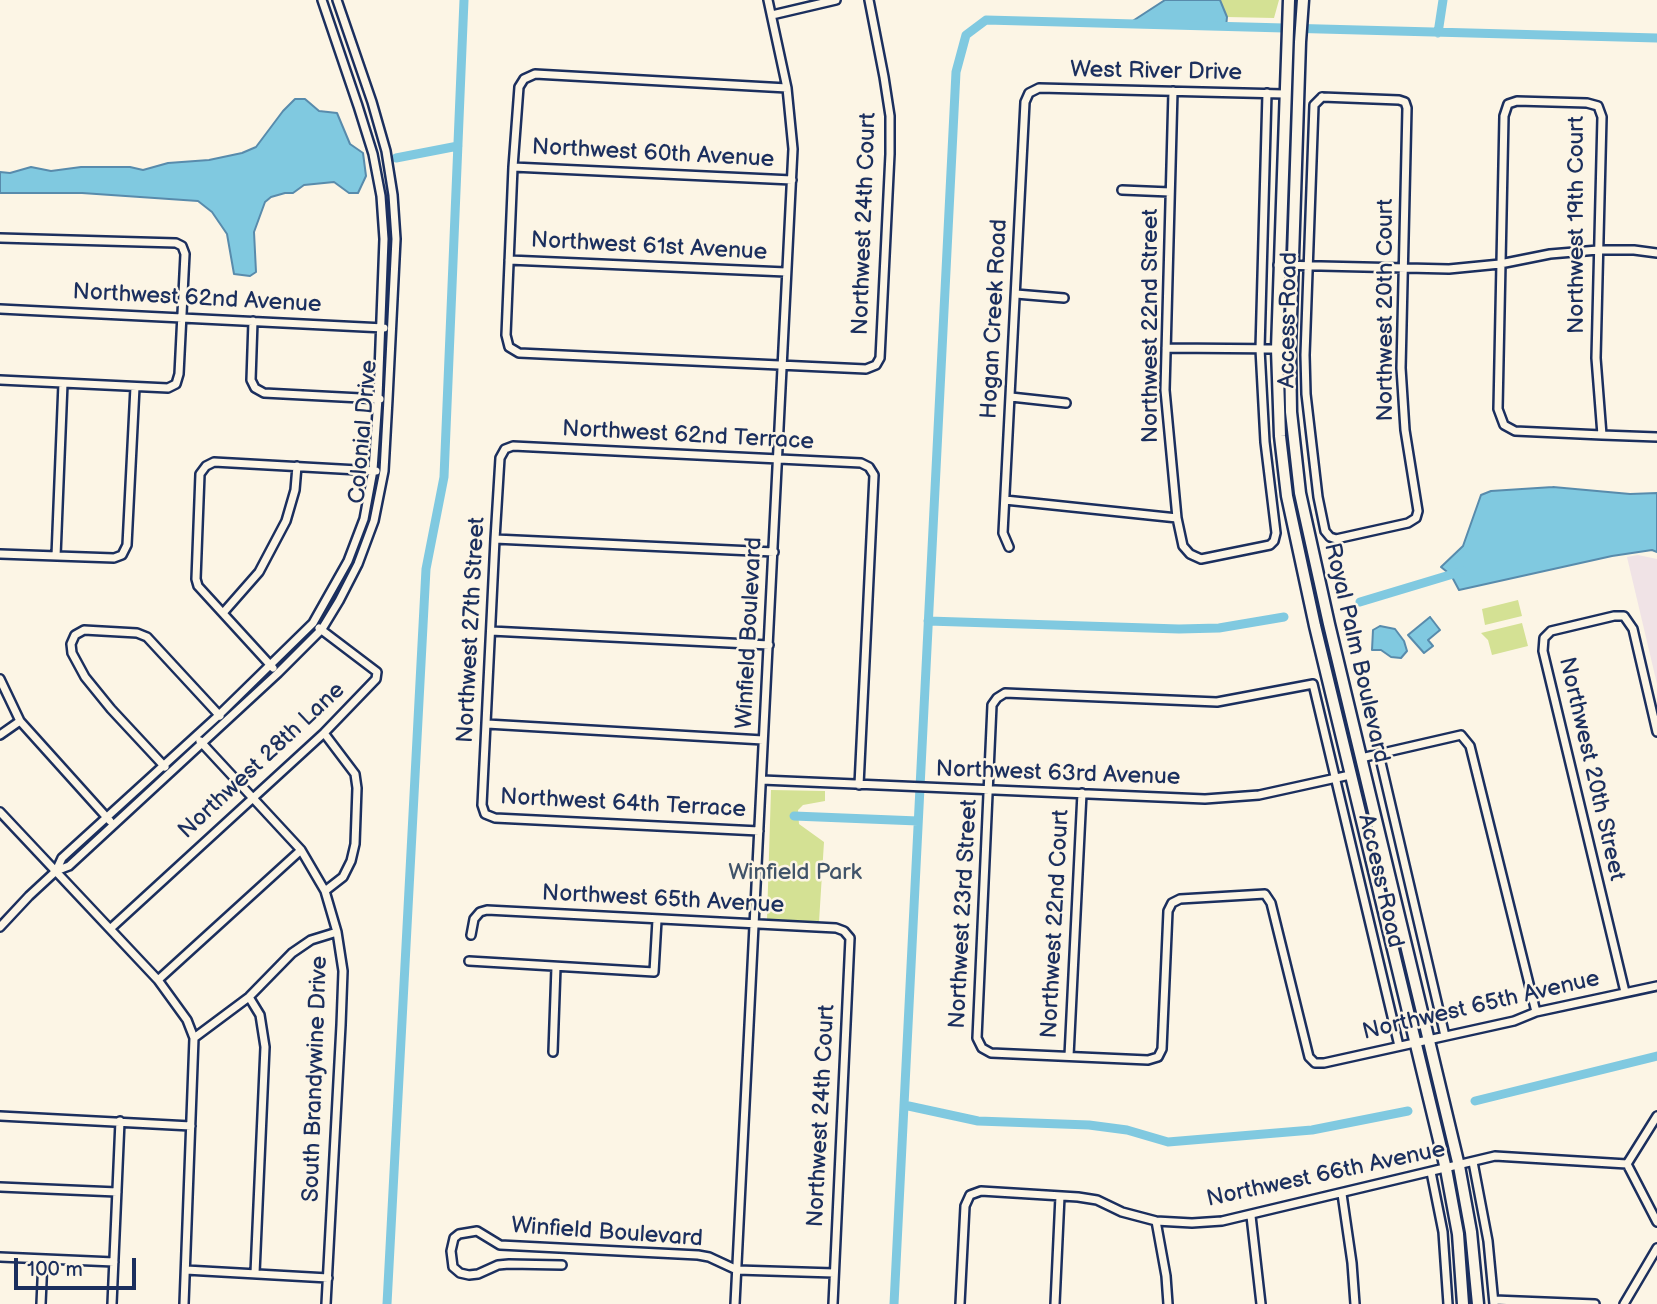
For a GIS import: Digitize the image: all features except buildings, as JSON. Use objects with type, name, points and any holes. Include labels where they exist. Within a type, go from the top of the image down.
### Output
[{"type":"main road","name":"Royal Palm Boulevard","points":[[1289,0],[1277,349],[1280,436],[1287,496],[1350,775],[1446,1169],[1458,1234],[1463,1304]]},
{"type":"main road","name":"Royal Palm Boulevard","points":[[1303,0],[1291,265],[1290,349],[1291,412],[1300,493],[1459,1166],[1471,1232],[1478,1304]]},
{"type":"main road","points":[[1343,745],[1355,758],[1361,758]]},
{"type":"main road","points":[[1350,775],[1361,782],[1370,793]]},
{"type":"street","name":"Colonial Drive","points":[[56,871],[62,858],[196,737],[313,623],[348,561],[364,519],[373,470],[378,398],[384,239],[382,196],[359,106],[322,0]]},
{"type":"street","name":"Colonial Drive","points":[[0,928],[29,896],[56,871],[69,866],[114,825],[278,673],[321,629],[339,601],[374,522],[384,471],[396,239],[393,195],[386,151],[372,102],[337,0]]},
{"type":"street","name":"Winfield Boulevard","points":[[735,1304],[793,149],[787,88],[768,0]]},
{"type":"street","points":[[772,15],[836,0]]},
{"type":"street","name":"Northwest 24th Court","points":[[782,367],[866,369],[876,365],[880,358],[890,129],[884,77],[869,0]]},
{"type":"street","points":[[337,44],[351,39]]},
{"type":"street","points":[[782,367],[519,354],[509,346],[506,335],[513,167],[519,87],[524,79],[535,74],[787,88]]},
{"type":"street","name":"West River Drive","points":[[1029,93],[1039,88],[1284,94]]},
{"type":"street","name":"Northwest 22nd Street","points":[[1173,91],[1165,390],[1177,518],[1183,546],[1190,554],[1200,559],[1269,545],[1274,541]]},
{"type":"street","name":"Hogan Creek Road","points":[[1009,547],[1003,533],[1025,103],[1029,93]]},
{"type":"street","name":"Access Road","points":[[1267,93],[1260,349],[1265,442],[1276,533],[1274,541]]},
{"type":"street","name":"Access Road","points":[[1322,97],[1314,105],[1305,355],[1311,440],[1325,531],[1336,539]]},
{"type":"street","name":"Northwest 20th Court","points":[[1322,97],[1405,102],[1407,108],[1401,368],[1405,430],[1418,511],[1416,518],[1408,523],[1336,539]]},
{"type":"street","name":"Northwest 19th Court","points":[[1500,264],[1504,116],[1508,104],[1517,101],[1587,103],[1598,106],[1602,117],[1595,358],[1602,435]]},
{"type":"street","points":[[359,106],[372,102]]},
{"type":"street","points":[[373,154],[386,151]]},
{"type":"street","name":"Northwest 60th Avenue","points":[[513,167],[792,180]]},
{"type":"street","points":[[1122,190],[1170,192]]},
{"type":"street","points":[[0,238],[176,243],[182,246],[185,254],[183,318],[176,384],[167,388],[0,380]]},
{"type":"street","points":[[1278,265],[1449,269],[1500,264],[1550,254],[1598,250],[1657,253]]},
{"type":"street","name":"Northwest 61st Avenue","points":[[509,260],[786,272]]},
{"type":"street","points":[[1500,264],[1498,409],[1504,425],[1515,431],[1657,437]]},
{"type":"street","points":[[1016,293],[1065,298]]},
{"type":"street","name":"Northwest 62nd Avenue","points":[[0,309],[392,329]]},
{"type":"street","points":[[253,321],[251,380],[256,388],[264,393],[388,399]]},
{"type":"street","points":[[1166,348],[1290,349]]},
{"type":"street","points":[[56,556],[63,383]]},
{"type":"street","points":[[0,554],[114,558],[122,555],[127,545],[135,387]]},
{"type":"street","points":[[1011,397],[1066,403]]},
{"type":"street","name":"Northwest 62nd Terrace","points":[[505,449],[513,446],[860,463],[869,467],[874,475],[859,785]]},
{"type":"street","name":"Northwest 27th Street","points":[[485,814],[482,805],[495,539],[500,458],[505,449]]},
{"type":"street","points":[[278,673],[198,586],[196,579],[200,474],[214,461],[384,471]]},
{"type":"street","points":[[223,613],[260,572],[286,521],[295,490],[297,466]]},
{"type":"street","points":[[1005,499],[1177,518]]},
{"type":"street","points":[[495,539],[774,552]]},
{"type":"street","name":"Northwest 20th Street","points":[[1625,992],[1543,651],[1544,638],[1551,631],[1614,616],[1625,616],[1633,629],[1657,732]]},
{"type":"street","name":"Northwest 28th Lane","points":[[110,929],[324,733],[376,679],[376,672],[313,623]]},
{"type":"street","points":[[170,773],[85,677],[72,653],[71,644],[75,635],[83,630],[137,633],[146,637],[226,722]]},
{"type":"street","points":[[491,631],[769,645]]},
{"type":"street","points":[[0,679],[20,721],[114,825]]},
{"type":"street","name":"Access Road","points":[[997,698],[1005,693],[1217,702],[1313,684],[1399,1046]]},
{"type":"street","name":"Northwest 23rd Street","points":[[997,698],[992,705],[976,1038],[982,1048],[991,1053],[1069,1056]]},
{"type":"street","points":[[0,735],[20,721]]},
{"type":"street","points":[[487,724],[763,740]]},
{"type":"street","points":[[324,733],[355,774],[357,788],[355,844],[351,861],[343,877],[325,891]]},
{"type":"street","points":[[1361,758],[1461,735],[1465,738],[1470,746],[1536,1012]]},
{"type":"street","name":"South Brandywine Drive","points":[[196,737],[301,850],[325,891],[337,932],[343,971],[342,1012],[326,1304]]},
{"type":"street","points":[[1378,754],[1445,1036]]},
{"type":"street","name":"Northwest 63rd Avenue","points":[[762,780],[1168,798],[1229,798],[1291,789],[1350,775]]},
{"type":"street","name":"Northwest 22nd Court","points":[[1069,1056],[1082,793]]},
{"type":"street","points":[[0,812],[158,980],[187,1020],[194,1038],[184,1304]]},
{"type":"street","name":"Northwest 64th Terrace","points":[[485,814],[495,818],[759,831]]},
{"type":"street","points":[[158,980],[301,850]]},
{"type":"street","name":"Northwest 65th Avenue","points":[[1069,1056],[1148,1060],[1158,1057],[1162,1049],[1168,911],[1172,903],[1180,899],[1265,894],[1271,903],[1309,1057],[1315,1063],[1514,1021],[1536,1012],[1657,986]]},
{"type":"street","name":"Northwest 65th Avenue","points":[[471,935],[474,919],[486,910],[836,928],[844,931]]},
{"type":"street","points":[[469,961],[654,972],[657,920]]},
{"type":"street","name":"Northwest 24th Court","points":[[833,1304],[850,938],[844,931]]},
{"type":"street","points":[[194,1038],[249,997],[292,953],[311,940],[337,932]]},
{"type":"street","points":[[553,1052],[556,967]]},
{"type":"street","points":[[249,997],[260,1015],[265,1047],[255,1273]]},
{"type":"street","points":[[0,1116],[191,1126]]},
{"type":"street","points":[[1657,1116],[1627,1164],[1657,1222]]},
{"type":"street","points":[[112,1304],[120,1121]]},
{"type":"street","name":"Northwest 66th Avenue","points":[[960,1304],[965,1206],[970,1195],[981,1191],[1097,1200],[1122,1212],[1156,1221],[1222,1222],[1495,1156],[1627,1164]]},
{"type":"street","points":[[1473,1161],[1488,1241],[1494,1302],[1595,1304]]},
{"type":"street","points":[[1431,1172],[1443,1233],[1448,1304]]},
{"type":"street","points":[[0,1187],[117,1192]]},
{"type":"street","points":[[1342,1194],[1355,1304]]},
{"type":"street","points":[[1055,1304],[1060,1196]]},
{"type":"street","points":[[1251,1216],[1261,1304]]},
{"type":"street","points":[[1156,1221],[1166,1276],[1167,1304]]},
{"type":"street","name":"Winfield Boulevard","points":[[562,1265],[498,1265],[478,1274],[468,1275],[453,1267],[451,1251],[454,1238],[459,1234],[477,1231],[500,1245],[698,1255],[737,1270]]},
{"type":"street","points":[[1624,1304],[1657,1248]]},
{"type":"street","points":[[0,1257],[114,1262]]},
{"type":"street","points":[[41,1304],[43,1259]]},
{"type":"street","points":[[186,1270],[328,1278]]},
{"type":"street","points":[[737,1270],[834,1273]]},
{"type":"shaded area","points":[[1638,555],[1657,559],[1657,684],[1627,557]]},
{"type":"green space","points":[[1220,0],[1279,0],[1274,18],[1227,17]]},
{"type":"green space","points":[[1518,600],[1522,616],[1485,625],[1482,609]]},
{"type":"green space","points":[[1522,623],[1528,646],[1492,655],[1488,640],[1481,633]]},
{"type":"green space","name":"Winfield Park","points":[[771,790],[825,791],[825,801],[803,805],[798,810],[799,824],[824,842],[819,922],[767,919]]},
{"type":"water","points":[[1165,0],[1220,0],[1227,17],[1226,27],[1128,24]]},
{"type":"water","points":[[295,99],[305,99],[319,111],[337,113],[350,144],[363,153],[366,176],[358,193],[349,193],[334,182],[304,185],[293,193],[271,197],[265,202],[254,232],[256,272],[250,276],[234,274],[227,234],[212,212],[198,201],[82,193],[0,193],[0,172],[10,173],[31,167],[51,171],[81,167],[130,167],[143,170],[168,163],[209,160],[242,153],[256,147]]},
{"type":"water","points":[[1553,487],[1630,494],[1657,493],[1657,552],[1652,550],[1612,556],[1459,590],[1451,575],[1441,567],[1463,546],[1481,495],[1491,491]]},
{"type":"water","points":[[1430,617],[1440,630],[1428,640],[1433,646],[1424,653],[1408,635]]},
{"type":"water","points":[[1380,626],[1395,629],[1404,641],[1407,651],[1401,658],[1391,657],[1381,650],[1372,650],[1373,630]]},
{"type":"waterway","points":[[387,1304],[426,569],[444,477],[464,0]]},
{"type":"waterway","points":[[1438,33],[1443,0]]},
{"type":"waterway","points":[[894,1304],[956,72],[966,35],[986,20],[1657,38]]},
{"type":"waterway","points":[[396,158],[458,146]]},
{"type":"waterway","points":[[1360,602],[1463,571]]},
{"type":"waterway","points":[[928,621],[1179,629],[1219,628],[1284,617]]},
{"type":"waterway","points":[[794,816],[918,821]]},
{"type":"waterway","points":[[1475,1101],[1657,1056]]},
{"type":"waterway","points":[[904,1105],[978,1121],[1089,1125],[1127,1130],[1168,1142],[1312,1130],[1408,1111]]}]
